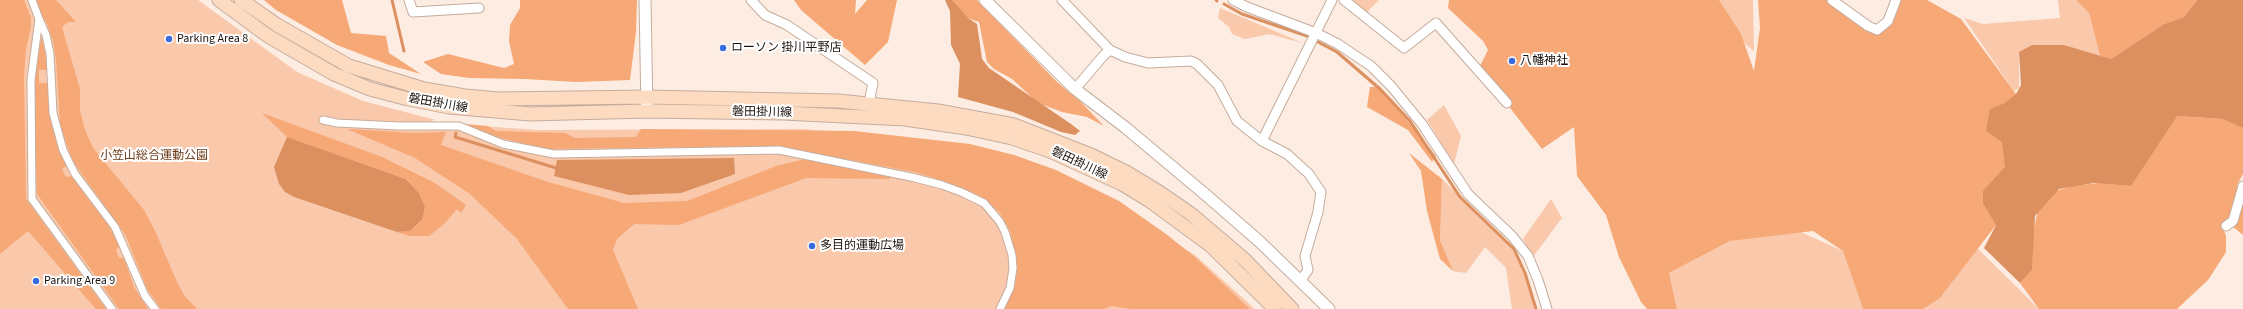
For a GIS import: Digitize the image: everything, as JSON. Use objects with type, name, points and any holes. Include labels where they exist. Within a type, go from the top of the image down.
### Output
[{"type":"main road","name":"磐田掛川線","points":[[219,0],[268,36],[334,74],[370,89],[408,99],[460,108],[530,114],[647,111],[790,114],[904,119],[966,128],[1025,142],[1050,150],[1089,168],[1150,201],[1211,246],[1275,309]]},
{"type":"main road","name":"磐田掛川線","points":[[241,0],[277,25],[349,66],[424,89],[498,99],[647,97],[791,99],[869,103],[938,111],[1014,125],[1068,145],[1126,172],[1184,210],[1217,235],[1245,260],[1292,309]]},
{"type":"street","points":[[32,0],[46,35],[50,54],[54,113],[63,150],[75,174],[115,227],[145,296],[155,309]]},
{"type":"street","points":[[409,0],[413,12],[479,8]]},
{"type":"street","points":[[645,0],[647,111]]},
{"type":"street","points":[[751,0],[765,15],[787,25],[872,83],[869,103]]},
{"type":"street","points":[[985,0],[1075,89],[1126,128],[1206,195],[1301,280],[1330,309]]},
{"type":"street","points":[[1062,0],[1110,50],[1125,58],[1148,63],[1191,61],[1197,64],[1218,85],[1237,121],[1262,141],[1287,154],[1309,174],[1321,192],[1318,212],[1305,256],[1308,270],[1301,280]]},
{"type":"street","points":[[1233,0],[1247,7],[1316,33],[1338,44],[1371,66],[1391,86],[1422,124],[1468,194],[1512,236],[1528,256],[1538,280],[1547,309]]},
{"type":"street","points":[[1262,141],[1332,0]]},
{"type":"street","points":[[1344,0],[1404,48],[1436,23],[1507,103]]},
{"type":"street","points":[[1832,0],[1868,26],[1877,30],[1888,21],[1896,0]]},
{"type":"street","points":[[39,19],[31,80],[32,199],[112,309]]},
{"type":"street","points":[[1075,89],[1110,50]]},
{"type":"street","points":[[323,120],[337,123],[399,126],[459,126],[503,144],[554,154],[779,150],[911,177],[942,185],[984,203],[1000,222],[1005,232],[1014,268],[1010,288],[1000,309]]},
{"type":"street","points":[[2226,226],[2233,221],[2243,186]]},
{"type":"green space","name":"小笠山総合運動公園","points":[[0,0],[198,0],[297,72],[363,101],[436,120],[431,120],[440,123],[537,130],[802,129],[899,136],[1126,210],[1196,256],[1255,309],[0,309]]},
{"type":"green space","points":[[1351,0],[1379,0],[1366,13]]},
{"type":"green space","points":[[1719,0],[1753,0],[1754,51],[1745,44]]},
{"type":"green space","points":[[2058,0],[2076,0],[2089,13],[2100,56],[2089,54],[2019,52],[2019,88],[2014,91],[1964,18],[1983,24],[2060,18]]},
{"type":"green space","points":[[1220,8],[1303,43],[1269,34],[1245,39],[1232,34],[1229,27],[1218,18]]},
{"type":"green space","points":[[1444,105],[1461,136],[1454,164],[1427,120]]},
{"type":"green space","points":[[1442,179],[1514,249],[1525,273],[1536,309],[1512,309],[1506,268],[1485,247],[1466,273],[1453,271],[1440,240]]},
{"type":"green space","points":[[1551,199],[1562,218],[1533,257],[1523,239]]},
{"type":"green space","points":[[1796,230],[1843,251],[1863,309],[1677,309],[1669,273],[1730,241]]},
{"type":"green space","points":[[1977,248],[2039,309],[1922,309],[1944,293]]},
{"type":"shaded area","points":[[0,0],[24,0],[31,18],[31,26],[26,49],[24,76],[26,199],[106,309],[96,309],[28,231],[0,254]]},
{"type":"shaded area","points":[[34,0],[56,0],[76,22],[68,22],[62,27],[80,89],[80,111],[85,130],[93,148],[144,210],[156,233],[177,282],[184,295],[197,309],[161,309],[147,289],[126,236],[72,160],[60,124],[56,60],[53,41],[47,24]]},
{"type":"shaded area","points":[[264,0],[342,0],[351,33],[386,36],[389,53],[421,74],[389,65],[337,45],[276,10]]},
{"type":"shaded area","points":[[520,0],[637,0],[636,32],[630,80],[576,82],[469,78],[441,74],[423,62],[448,54],[504,68],[514,64],[509,41],[510,25],[520,8]]},
{"type":"shaded area","points":[[794,0],[856,0],[855,14],[867,0],[897,0],[888,42],[865,65],[801,10]]},
{"type":"shaded area","points":[[945,0],[952,0],[968,18],[977,24],[982,59],[989,68],[1080,131],[1075,135],[1061,132],[1013,112],[958,97],[960,64],[951,45],[950,11]]},
{"type":"shaded area","points":[[951,0],[977,0],[1057,82],[1081,102],[1104,126],[1087,117],[1062,112],[1038,103],[1012,79],[994,69],[987,62],[979,22],[961,16]]},
{"type":"shaded area","points":[[1449,0],[1719,0],[1741,34],[1754,71],[1760,28],[1758,0],[1835,0],[1877,29],[1897,0],[1927,0],[1961,19],[2016,94],[1996,225],[1940,298],[1923,309],[1863,309],[1843,251],[1813,231],[1730,241],[1669,273],[1677,309],[1647,309],[1641,302],[1619,257],[1606,215],[1577,176],[1574,127],[1542,149],[1479,68],[1488,50],[1483,41],[1448,8]]},
{"type":"shaded area","points":[[2076,0],[2197,0],[2184,17],[2164,24],[2111,59],[2100,56],[2089,13]]},
{"type":"shaded area","points":[[2197,0],[2243,0],[2243,128],[2223,119],[2177,116],[2131,186],[2094,183],[2059,189],[2035,216],[2032,270],[2020,283],[1984,248],[1996,225],[1983,203],[1983,191],[2005,167],[2002,142],[1986,131],[1990,109],[2005,103],[2016,94],[2021,85],[2019,52],[2032,45],[2064,45],[2111,59],[2164,24],[2184,17]]},
{"type":"shaded area","points":[[42,37],[48,70],[39,70],[39,83],[49,83],[51,124],[66,166],[62,169],[66,177],[71,176],[108,225],[120,246],[116,250],[119,258],[124,258],[134,287],[148,309],[119,309],[37,194],[34,91],[37,56]]},
{"type":"shaded area","points":[[1370,87],[1377,87],[1403,115],[1436,156],[1432,162],[1408,130],[1367,107]]},
{"type":"shaded area","points":[[262,113],[382,157],[435,183],[466,205],[461,213],[457,209],[444,224],[429,236],[409,236],[397,232],[410,231],[418,225],[422,220],[425,207],[419,193],[407,179],[287,137]]},
{"type":"shaded area","points":[[2177,116],[2223,119],[2243,126],[2243,174],[2237,185],[2237,208],[2223,229],[2226,235],[2226,252],[2208,280],[2177,309],[2039,309],[2020,283],[2032,270],[2033,234],[2041,195],[2073,186],[2099,183],[2131,186],[2147,144]]},
{"type":"shaded area","points":[[465,124],[488,126],[496,131],[565,133],[575,138],[636,137],[641,129],[854,131],[970,144],[1014,155],[1056,170],[1119,201],[1166,234],[1196,258],[1250,309],[1130,309],[1112,306],[1103,309],[1000,309],[1006,306],[1015,285],[1016,255],[1010,231],[1000,213],[986,200],[934,178],[914,172],[777,146],[546,149],[485,134],[465,126]]},
{"type":"shaded area","points":[[347,129],[415,133],[446,132],[441,145],[548,182],[624,203],[687,201],[776,166],[805,159],[890,177],[890,179],[806,178],[679,225],[634,224],[617,239],[613,250],[638,309],[568,309],[517,239],[470,194],[415,158]]},
{"type":"shaded area","points":[[287,137],[406,179],[419,193],[425,207],[422,220],[410,231],[397,232],[294,197],[285,192],[279,184],[274,167]]},
{"type":"shaded area","points":[[1409,153],[1442,179],[1440,240],[1453,271],[1440,259],[1427,211],[1421,171]]},
{"type":"shaded area","points":[[734,158],[735,174],[681,193],[629,195],[554,176],[557,160]]},
{"type":"shaded area","points":[[2243,195],[2243,235],[2232,226],[2242,207]]},
{"type":"waterway","points":[[392,0],[404,51]]},
{"type":"waterway","points":[[1224,4],[1242,14],[1307,36]]},
{"type":"waterway","points":[[1318,42],[1337,52],[1380,89],[1410,121],[1460,197],[1514,249],[1525,273],[1536,309]]},
{"type":"waterway","points":[[456,133],[455,137],[556,168]]},
{"type":"place","name":"Parking Area 8","points":[[169,39]]},
{"type":"place","name":"ローソン 掛川平野店","points":[[723,48]]},
{"type":"place","name":"八幡神社","points":[[1512,61]]},
{"type":"place","name":"多目的運動広場","points":[[812,246]]},
{"type":"place","name":"Parking Area 9","points":[[36,281]]}]
